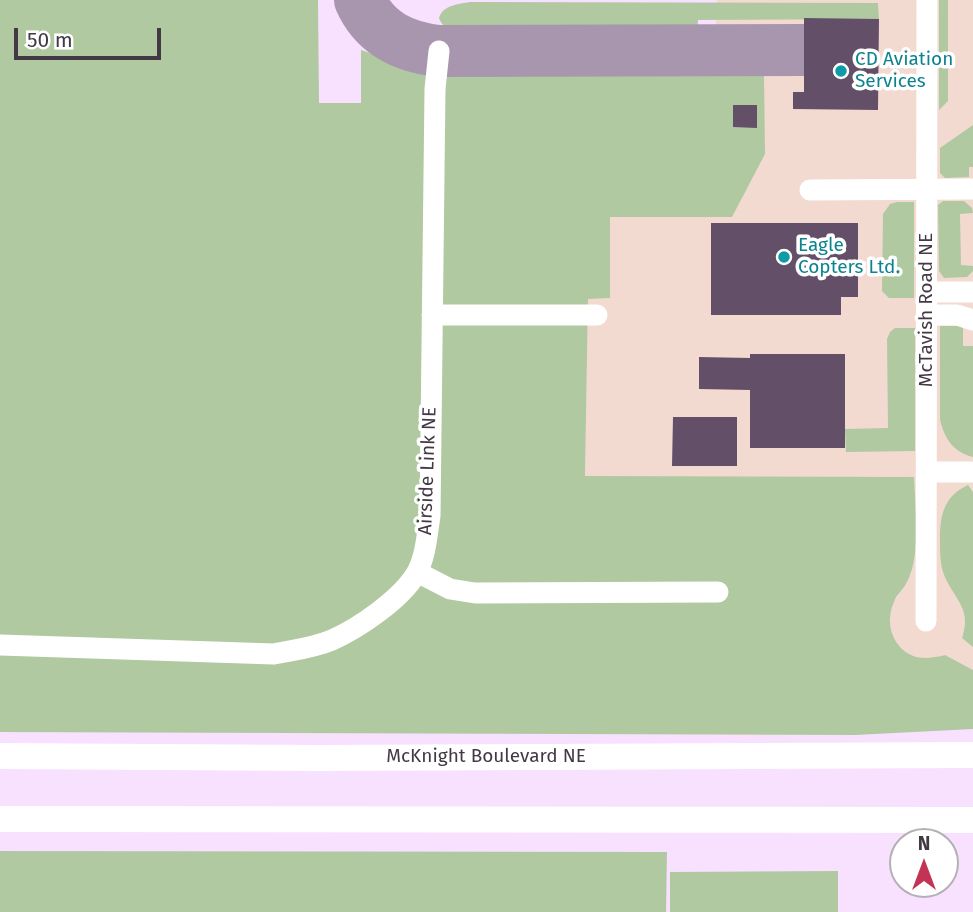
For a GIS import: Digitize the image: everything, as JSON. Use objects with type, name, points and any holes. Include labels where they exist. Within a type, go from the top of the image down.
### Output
[{"type":"main road","name":"McKnight Boulevard NE","points":[[0,756],[332,758],[973,755]]},
{"type":"main road","points":[[0,819],[973,820]]},
{"type":"street","name":"McTavish Road NE","points":[[926,621],[927,0]]},
{"type":"street","name":"Airside Link NE","points":[[0,645],[274,654],[305,649],[333,639],[365,620],[400,595],[417,572],[430,516],[435,89],[439,51]]},
{"type":"street","points":[[810,190],[973,189]]},
{"type":"street","points":[[927,292],[973,292]]},
{"type":"street","points":[[432,315],[597,315]]},
{"type":"street","points":[[927,315],[957,315],[973,320]]},
{"type":"street","points":[[928,472],[973,472]]},
{"type":"street","points":[[417,572],[450,589],[475,593],[718,592]]},
{"type":"shaded area","points":[[717,0],[973,0],[973,670],[945,655],[930,659],[918,658],[905,653],[897,644],[891,633],[889,618],[894,601],[911,573],[585,477],[588,298],[610,298],[610,217],[732,217],[702,65],[715,37]]},
{"type":"green space","points":[[0,0],[318,0],[319,103],[361,103],[361,50],[411,67],[438,71],[702,65],[703,74],[764,74],[765,154],[732,217],[610,217],[610,298],[588,299],[585,476],[914,477],[915,557],[908,580],[892,608],[891,631],[896,642],[910,655],[927,658],[945,655],[973,670],[973,729],[855,735],[0,732]]},
{"type":"green space","points":[[939,0],[948,0],[948,101],[939,110]]},
{"type":"green space","points":[[471,2],[878,3],[879,19],[698,20],[697,34],[471,34],[452,30],[441,23],[439,18],[444,10]]},
{"type":"green space","points":[[973,125],[973,167],[969,167],[969,177],[945,178],[940,173],[940,148]]},
{"type":"green space","points":[[943,201],[964,201],[972,208],[973,213],[960,214],[961,265],[973,266],[973,271],[967,277],[944,278],[939,271],[938,205]]},
{"type":"green space","points":[[914,202],[914,298],[889,298],[882,291],[883,214],[890,204]]},
{"type":"green space","points":[[940,326],[963,326],[963,346],[973,346],[973,457],[960,452],[951,444],[940,420]]},
{"type":"green space","points":[[895,328],[915,328],[915,451],[846,452],[845,429],[888,428],[887,339]]},
{"type":"green space","points":[[968,485],[973,492],[973,647],[962,638],[965,627],[963,610],[943,572],[940,552],[940,530],[945,507],[960,489]]},
{"type":"green space","points":[[0,851],[667,852],[666,912],[0,912]]},
{"type":"green space","points":[[838,871],[838,912],[670,912],[670,872]]},
{"type":"building","name":"CD Aviation Services","points":[[804,18],[879,19],[878,110],[793,109],[793,92],[804,92]]},
{"type":"building","points":[[733,105],[757,105],[757,128],[733,127]]},
{"type":"building","name":"Eagle Copters Ltd.","points":[[711,223],[858,223],[858,297],[841,297],[841,315],[711,315]]},
{"type":"building","points":[[750,354],[845,354],[845,448],[750,448],[750,390],[699,389],[699,357],[750,358]]},
{"type":"building","points":[[673,417],[737,417],[737,466],[672,466]]},
{"type":"taxiway","points":[[360,0],[374,22],[392,37],[414,46],[439,51],[804,50]]},
{"type":"place","name":"CD Aviation Services","points":[[841,71]]},
{"type":"place","name":"Eagle Copters Ltd.","points":[[784,257]]}]
